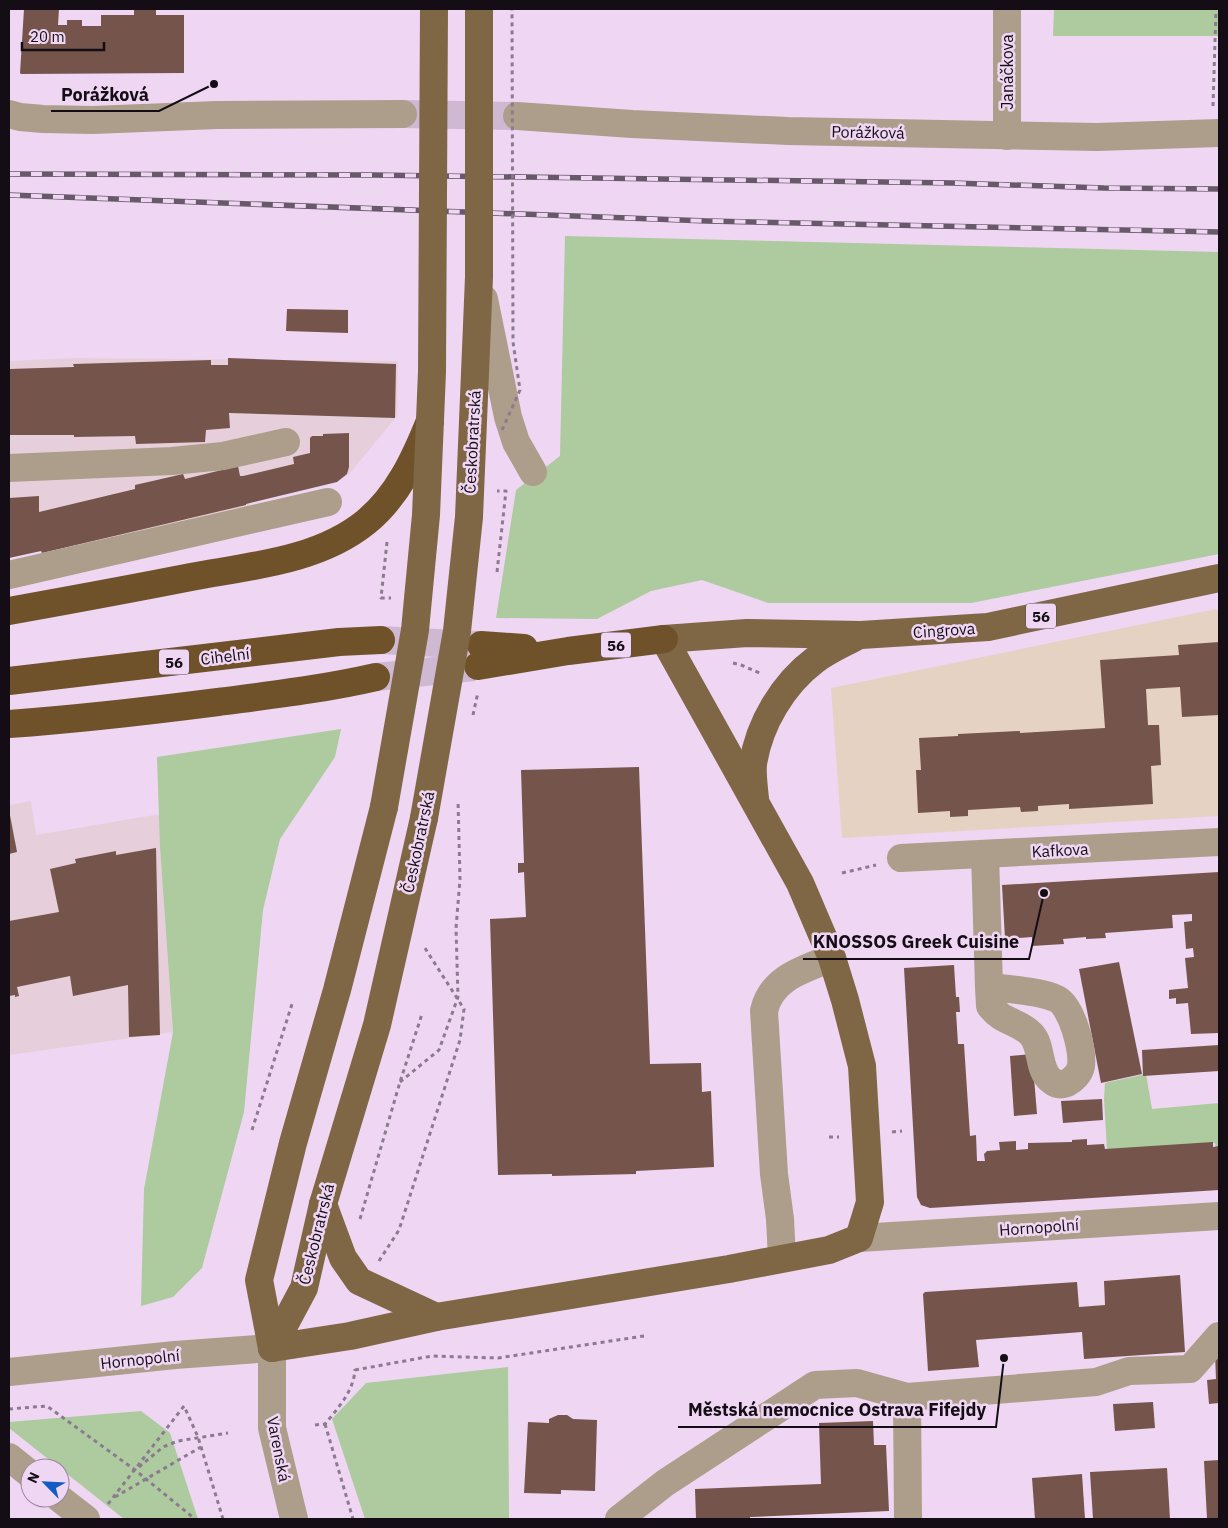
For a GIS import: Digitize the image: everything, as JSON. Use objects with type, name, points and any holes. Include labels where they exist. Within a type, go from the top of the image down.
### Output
[{"type":"highway","points":[[9,611],[296,557],[343,538],[366,522],[384,506],[402,480],[419,448],[431,417]]},
{"type":"highway","name":"56","points":[[479,667],[568,651],[664,639]]},
{"type":"highway","name":"Cihelní","points":[[9,681],[339,642],[381,640]]},
{"type":"highway","points":[[9,724],[94,718],[338,686],[376,677]]},
{"type":"main road","points":[[434,9],[431,417],[426,514],[415,630],[384,807],[337,990],[292,1142],[259,1280],[272,1348],[350,1336],[436,1317],[729,1269],[828,1250],[859,1238],[870,1202],[862,1066],[832,958],[800,883],[664,639]]},
{"type":"main road","name":"Českobratrská","points":[[272,1348],[304,1288],[322,1204],[377,1025],[424,818],[457,631],[469,517],[480,277],[479,9]]},
{"type":"main road","name":"Cingrova","points":[[664,639],[747,634],[860,635],[988,627],[1219,578]]},
{"type":"main road","points":[[755,803],[753,766],[763,731],[773,708],[787,688],[816,659],[860,635]]},
{"type":"main road","points":[[322,1204],[343,1258],[359,1281],[436,1317]]},
{"type":"street","name":"Janáčkova","points":[[1007,9],[1007,136]]},
{"type":"street","points":[[9,114],[43,119],[93,120],[217,115],[403,114]]},
{"type":"street","name":"Porážková","points":[[518,116],[778,131],[1097,137],[1216,121]]},
{"type":"street","points":[[480,277],[508,417],[516,442],[533,472]]},
{"type":"street","points":[[9,468],[172,461],[223,456],[286,442]]},
{"type":"street","points":[[9,575],[328,502]]},
{"type":"street","name":"Kafkova","points":[[901,858],[1219,842]]},
{"type":"street","points":[[985,854],[989,987]]},
{"type":"street","points":[[782,1258],[780,1220],[774,1174],[764,1011],[769,996],[781,982],[795,973],[832,958]]},
{"type":"street","name":"Hornopolní","points":[[859,1238],[1219,1216]]},
{"type":"street","points":[[619,1519],[665,1482],[815,1385],[857,1383],[907,1397],[1096,1382],[1129,1371],[1190,1369],[1219,1336]]},
{"type":"street","name":"Hornopolní","points":[[9,1372],[176,1355],[272,1348]]},
{"type":"street","name":"Varenská","points":[[272,1348],[272,1428],[294,1519]]},
{"type":"street","points":[[907,1397],[908,1519]]},
{"type":"street","points":[[9,1457],[20,1466]]},
{"type":"street","points":[[70,1502],[96,1512]]},
{"type":"path","points":[[1216,9],[1216,121]]},
{"type":"path","points":[[492,492],[506,491],[497,572]]},
{"type":"path","points":[[388,534],[382,598],[395,599]]},
{"type":"path","points":[[472,718],[479,667]]},
{"type":"path","points":[[400,1082],[439,1050],[458,998],[456,928],[460,879],[458,795]]},
{"type":"path","points":[[842,873],[901,858]]},
{"type":"path","points":[[378,1263],[399,1230],[460,1040],[464,1009],[423,944]]},
{"type":"path","points":[[252,1130],[292,1004]]},
{"type":"path","points":[[360,1217],[422,1014]]},
{"type":"path","points":[[355,1370],[432,1356],[498,1358],[644,1336]]},
{"type":"path","points":[[315,1425],[325,1424],[345,1399],[354,1381],[355,1370],[353,1361]]},
{"type":"path","points":[[9,1409],[47,1406],[134,1470],[144,1480],[195,1519]]},
{"type":"path","points":[[113,1498],[184,1406],[198,1437],[223,1519]]},
{"type":"path","points":[[325,1424],[353,1519]]},
{"type":"path","points":[[134,1470],[163,1448],[178,1440],[228,1433]]},
{"type":"path","points":[[96,1512],[113,1498],[201,1448]]},
{"type":"shaded area","points":[[75,358],[398,361],[397,416],[350,473],[342,479],[249,503],[250,506],[45,552],[45,548],[9,556],[9,361]]},
{"type":"shaded area","points":[[1216,609],[1219,612],[1219,816],[842,838],[831,688]]},
{"type":"shaded area","points":[[31,801],[36,835],[160,814],[160,847],[173,1032],[9,1055],[9,805]]},
{"type":"green space","points":[[1054,9],[1219,9],[1219,36],[1053,36]]},
{"type":"green space","points":[[565,236],[1219,252],[1219,554],[971,603],[768,603],[702,580],[651,591],[597,619],[496,618],[516,490],[560,456]]},
{"type":"green space","points":[[341,729],[335,757],[280,839],[263,910],[244,1112],[202,1268],[173,1297],[141,1306],[144,1189],[173,1032],[160,847],[157,757]]},
{"type":"green space","points":[[1146,1074],[1152,1109],[1219,1103],[1219,1148],[1216,1148],[1215,1143],[1107,1150],[1105,1083]]},
{"type":"green space","points":[[508,1367],[509,1519],[365,1519],[332,1419],[366,1383]]},
{"type":"green space","points":[[141,1411],[170,1433],[198,1519],[124,1519],[70,1476],[70,1458],[47,1458],[9,1428],[9,1422]]},
{"type":"building","points":[[24,9],[59,9],[58,25],[67,25],[67,20],[82,20],[82,26],[101,26],[101,15],[134,15],[134,9],[156,9],[156,15],[184,15],[184,73],[21,74]]},
{"type":"building","points":[[287,309],[348,310],[348,333],[286,331]]},
{"type":"building","points":[[228,358],[396,364],[395,418],[229,413],[230,428],[206,430],[205,442],[136,444],[135,436],[9,435],[9,369],[74,367],[73,364],[211,360],[211,365],[228,365]]},
{"type":"building","points":[[349,433],[349,467],[347,474],[337,482],[42,553],[41,551],[9,558],[9,498],[39,496],[39,512],[135,489],[135,485],[183,474],[185,479],[238,466],[240,476],[243,476],[294,464],[293,457],[310,453],[310,438],[312,436]]},
{"type":"building","points":[[1219,642],[1219,715],[1182,717],[1180,687],[1146,689],[1148,725],[1159,725],[1161,765],[1151,766],[1153,804],[1069,809],[1069,804],[1038,806],[1038,811],[1021,812],[1020,807],[968,810],[968,816],[950,817],[950,811],[918,813],[916,770],[921,770],[919,738],[958,736],[958,734],[1020,731],[1020,733],[1105,728],[1100,660],[1179,655],[1178,645]]},
{"type":"building","points":[[639,767],[650,1064],[701,1063],[702,1092],[711,1091],[714,1167],[636,1171],[636,1174],[498,1175],[490,919],[526,917],[524,872],[518,873],[518,863],[524,863],[521,770]]},
{"type":"building","points":[[9,810],[17,852],[9,854]]},
{"type":"building","points":[[156,848],[160,1035],[129,1037],[128,985],[73,996],[70,976],[17,987],[19,996],[9,996],[9,921],[59,912],[50,869],[76,863],[75,859],[116,851],[116,855]]},
{"type":"building","points":[[1219,872],[1219,1033],[1191,1034],[1188,1003],[1176,1004],[1176,998],[1169,999],[1169,990],[1188,988],[1185,958],[1194,957],[1193,948],[1186,949],[1184,922],[1192,921],[1192,914],[1172,915],[1173,928],[1105,933],[1106,938],[1063,939],[1064,944],[1032,946],[1032,937],[1005,939],[1002,885]]},
{"type":"building","points":[[1119,962],[1142,1074],[1101,1083],[1079,969]]},
{"type":"building","points":[[954,965],[956,997],[959,997],[960,1012],[956,1012],[958,1044],[964,1044],[970,1136],[976,1135],[977,1161],[985,1161],[984,1154],[987,1151],[1000,1150],[999,1142],[1016,1141],[1016,1150],[1028,1149],[1028,1143],[1072,1142],[1072,1140],[1087,1139],[1087,1145],[1104,1144],[1105,1149],[1213,1142],[1213,1147],[1219,1146],[1219,1190],[930,1208],[921,1205],[917,1197],[904,968]]},
{"type":"building","points":[[1219,1045],[1219,1071],[1143,1076],[1142,1050]]},
{"type":"building","points":[[1032,1054],[1037,1114],[1014,1116],[1010,1056]]},
{"type":"building","points":[[1102,1099],[1103,1120],[1063,1123],[1061,1101]]},
{"type":"building","points":[[1180,1275],[1185,1352],[1084,1359],[1082,1332],[976,1340],[979,1367],[928,1371],[923,1294],[925,1292],[1077,1282],[1079,1307],[1105,1305],[1104,1281]]},
{"type":"building","points":[[1215,1354],[1219,1354],[1219,1403],[1209,1404],[1207,1380],[1216,1379]]},
{"type":"building","points":[[1153,1402],[1155,1428],[1115,1431],[1113,1404]]},
{"type":"building","points":[[558,1415],[567,1415],[573,1419],[597,1420],[595,1491],[561,1490],[561,1494],[524,1493],[528,1422],[549,1423],[549,1419]]},
{"type":"building","points":[[873,1421],[874,1445],[886,1445],[889,1511],[750,1517],[750,1519],[696,1519],[695,1489],[821,1484],[819,1423]]},
{"type":"building","points":[[1219,1460],[1219,1519],[1207,1519],[1204,1461]]},
{"type":"building","points":[[1167,1468],[1170,1519],[1093,1519],[1090,1472]]},
{"type":"building","points":[[1082,1474],[1085,1519],[1035,1519],[1032,1478]]},
{"type":"tunnel","points":[[403,114],[517,116]]},
{"type":"tunnel","points":[[381,640],[477,645]]},
{"type":"tunnel","points":[[376,677],[474,667]]},
{"type":"railway","points":[[9,174],[372,175],[953,183],[1104,188],[1219,189]]},
{"type":"railway","points":[[9,195],[707,221],[1219,232]]},
{"type":"place","name":"Porážková","points":[[214,84]]},
{"type":"place","name":"KNOSSOS Greek Cuisine","points":[[1044,893]]},
{"type":"place","name":"Městská nemocnice Ostrava Fifejdy","points":[[1004,1358]]}]
